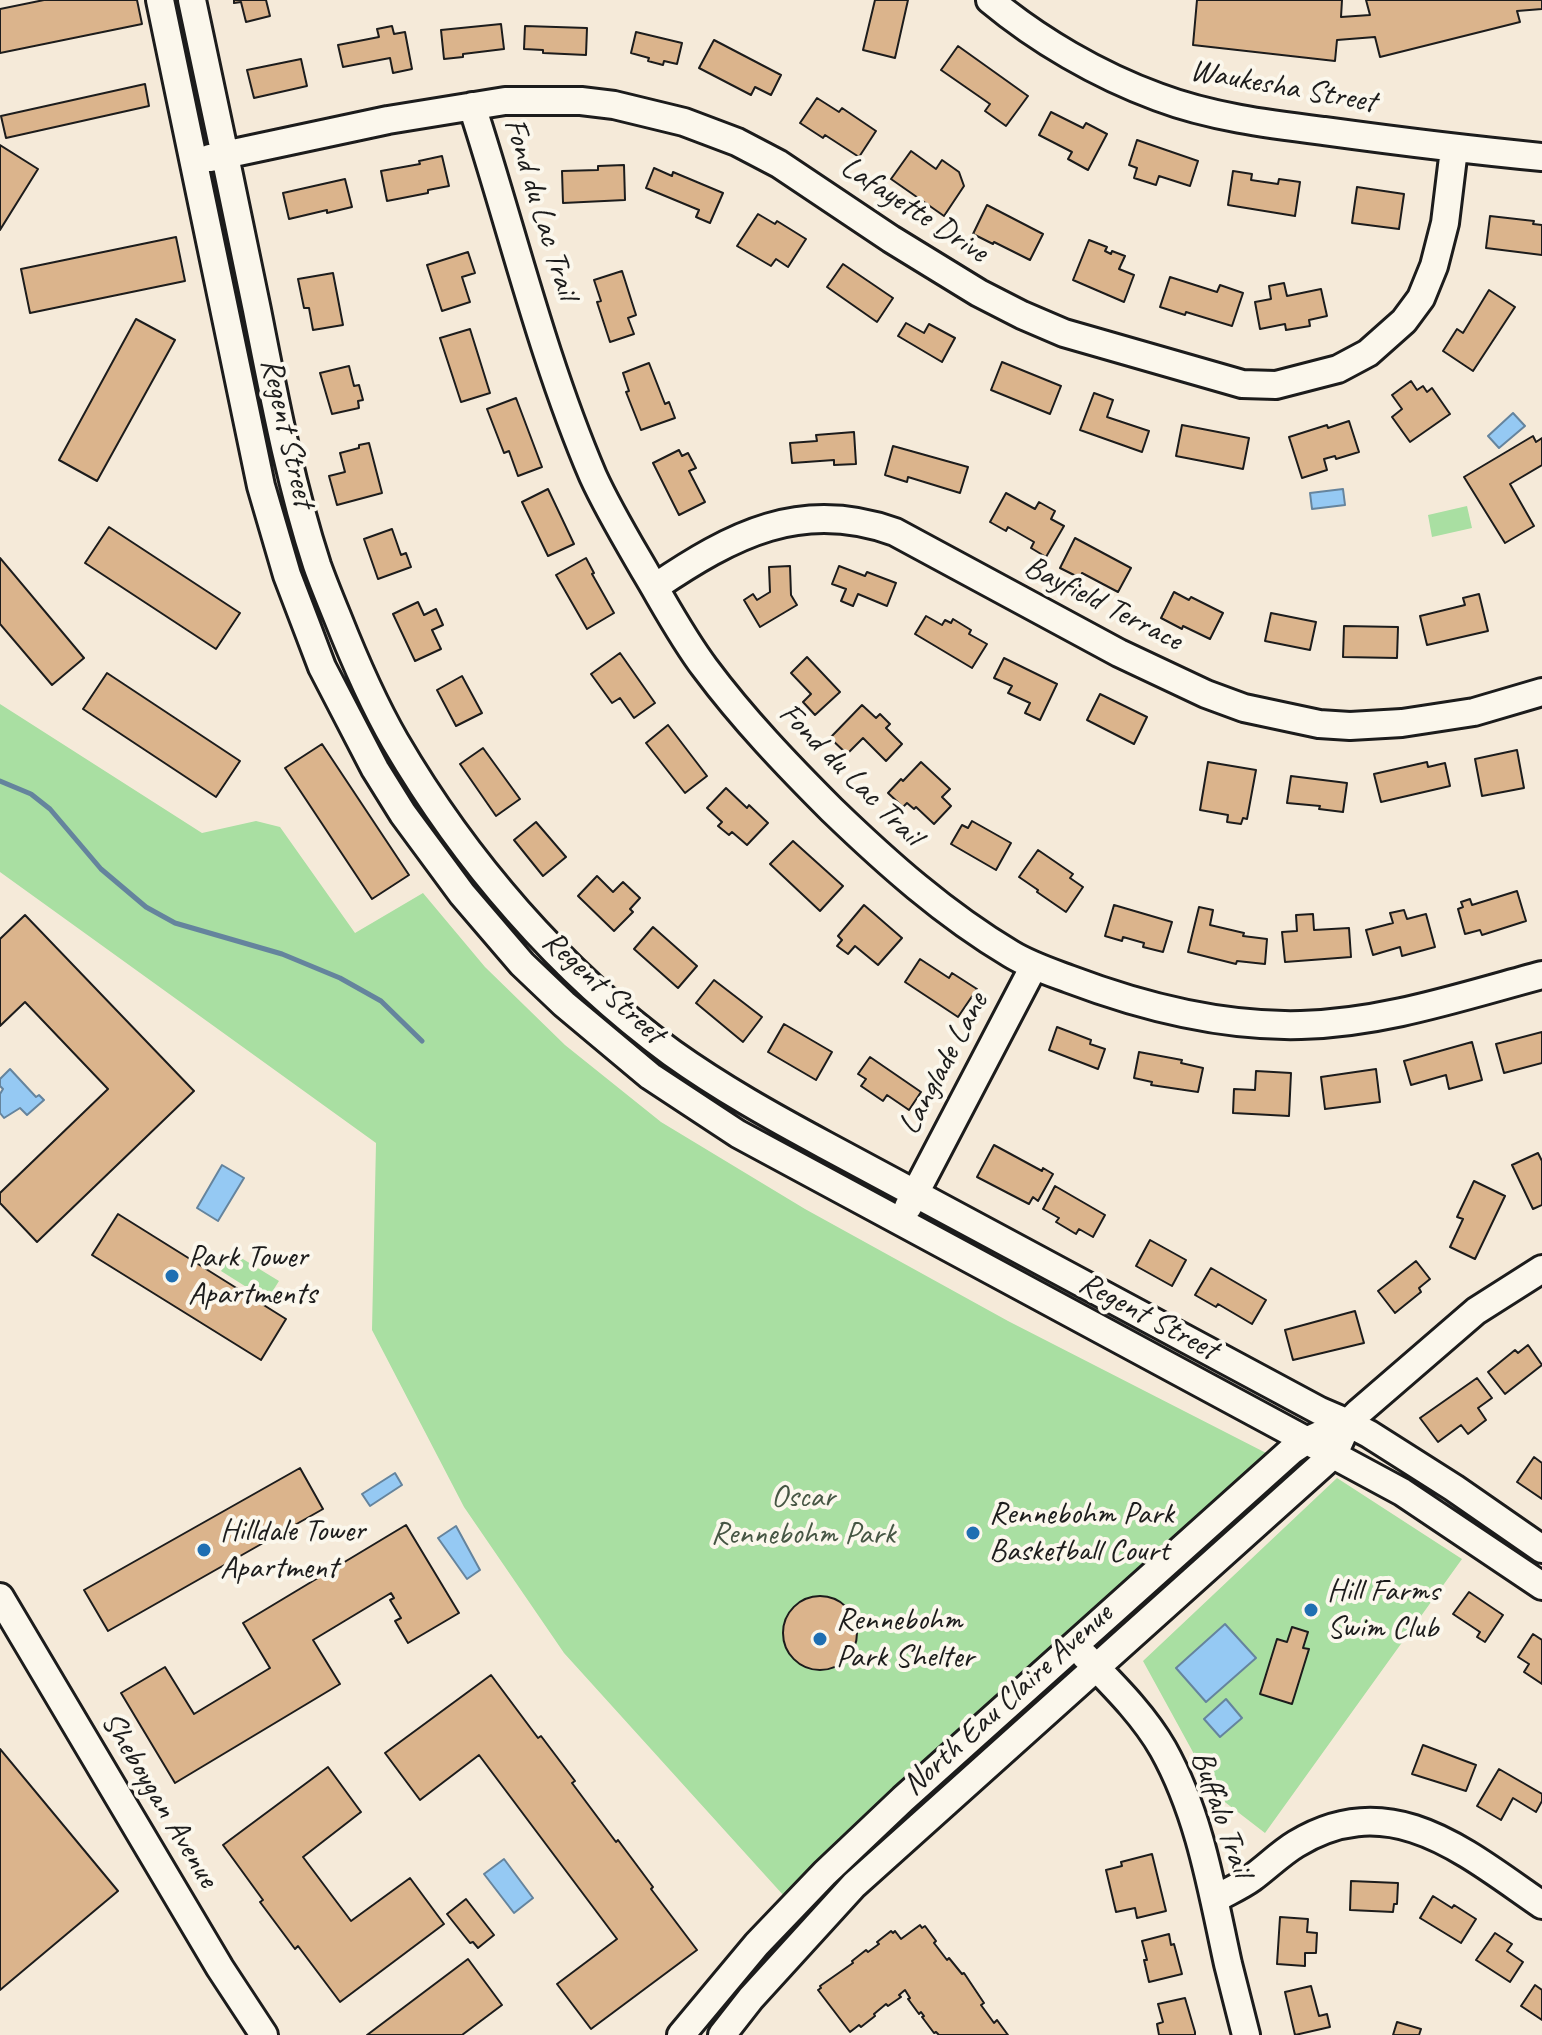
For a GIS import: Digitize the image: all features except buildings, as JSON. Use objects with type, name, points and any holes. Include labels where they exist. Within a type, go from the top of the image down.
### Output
[{"type":"street","name":"Regent Street","points":[[160,0],[261,486],[287,575],[322,667],[375,769],[403,814],[462,894],[522,964],[615,1048],[685,1100],[738,1134],[1402,1492],[1542,1586]]},
{"type":"street","name":"Regent Street","points":[[192,0],[291,477],[318,567],[359,671],[393,738],[459,839],[526,919],[585,980],[635,1024],[705,1076],[752,1105],[915,1193],[1320,1411],[1348,1423],[1454,1488],[1542,1549]]},
{"type":"street","name":"Waukesha Street","points":[[990,0],[1051,45],[1157,97],[1205,112],[1454,149],[1542,157]]},
{"type":"street","name":"Lafayette Drive","points":[[194,162],[388,120],[505,101],[581,101],[614,105],[717,133],[779,164],[979,293],[1064,333],[1242,384],[1276,385],[1338,369],[1368,353],[1404,321],[1421,298],[1434,266],[1445,223],[1454,149]]},
{"type":"street","name":"Fond du Lac Trail","points":[[472,106],[562,398],[595,480],[655,587],[703,666],[758,734],[910,883],[957,919],[1034,966],[1116,997],[1164,1010],[1233,1022],[1304,1025],[1386,1016],[1542,975]]},
{"type":"street","name":"Bayfield Terrace","points":[[655,587],[754,531],[812,518],[847,519],[895,532],[1119,653],[1206,694],[1244,708],[1319,724],[1350,726],[1402,723],[1474,712],[1542,692]]},
{"type":"street","name":"Langlade Lane","points":[[900,1221],[1034,966]]},
{"type":"street","points":[[1348,1423],[1476,1311],[1542,1269]]},
{"type":"street","name":"North Eau Claire Avenue","points":[[681,2035],[757,1944],[825,1873],[903,1799],[1291,1451],[1348,1423]]},
{"type":"street","name":"North Eau Claire Avenue","points":[[722,2035],[751,1998],[854,1885],[1334,1454],[1348,1423]]},
{"type":"street","name":"Sheboygan Avenue","points":[[0,1597],[220,1968],[264,2035]]},
{"type":"street","name":"Buffalo Trail","points":[[1074,1645],[1142,1717],[1174,1769],[1193,1819],[1215,1899],[1246,2035]]},
{"type":"street","points":[[1215,1899],[1249,1880],[1295,1844],[1320,1832],[1344,1823],[1380,1822],[1419,1829],[1439,1837],[1542,1905]]},
{"type":"green space","points":[[1467,506],[1472,528],[1432,537],[1428,515]]},
{"type":"green space","name":"Oscar Rennebohm Park","points":[[0,704],[202,833],[256,821],[280,827],[355,933],[423,893],[485,967],[565,1045],[661,1122],[805,1209],[1008,1321],[1272,1456],[784,1896],[564,1653],[464,1507],[372,1330],[376,1143],[0,872]]},
{"type":"green space","points":[[233,1253],[279,1281],[267,1300],[221,1271]]},
{"type":"green space","name":"Hill Farms Swim Club","points":[[1337,1478],[1462,1559],[1265,1833],[1217,1796],[1143,1661]]},
{"type":"water","points":[[1513,413],[1525,426],[1499,448],[1488,436]]},
{"type":"water","points":[[1343,489],[1345,505],[1312,509],[1310,493]]},
{"type":"water","points":[[10,1069],[36,1097],[39,1095],[44,1100],[27,1115],[20,1108],[4,1118],[0,1113],[3,1089],[0,1079]]},
{"type":"water","points":[[222,1165],[244,1178],[218,1221],[197,1208]]},
{"type":"water","points":[[395,1473],[402,1485],[370,1506],[362,1494]]},
{"type":"water","points":[[456,1526],[480,1570],[467,1579],[438,1538]]},
{"type":"water","points":[[1225,1624],[1256,1658],[1206,1702],[1176,1668]]},
{"type":"water","points":[[1226,1699],[1242,1718],[1220,1737],[1204,1719]]},
{"type":"water","points":[[504,1859],[533,1898],[514,1913],[484,1874]]},
{"type":"waterway","points":[[0,781],[31,794],[50,809],[101,869],[146,907],[175,923],[282,954],[340,978],[381,1001],[422,1041]]},
{"type":"place","name":"Park Tower Apartments","points":[[172,1276]]},
{"type":"place","name":"Rennebohm Park Basketball Court","points":[[973,1533]]},
{"type":"place","name":"Hilldale Tower Apartment","points":[[204,1550]]},
{"type":"place","name":"Hill Farms Swim Club","points":[[1311,1610]]},
{"type":"place","name":"Rennebohm Park Shelter","points":[[820,1639]]}]
